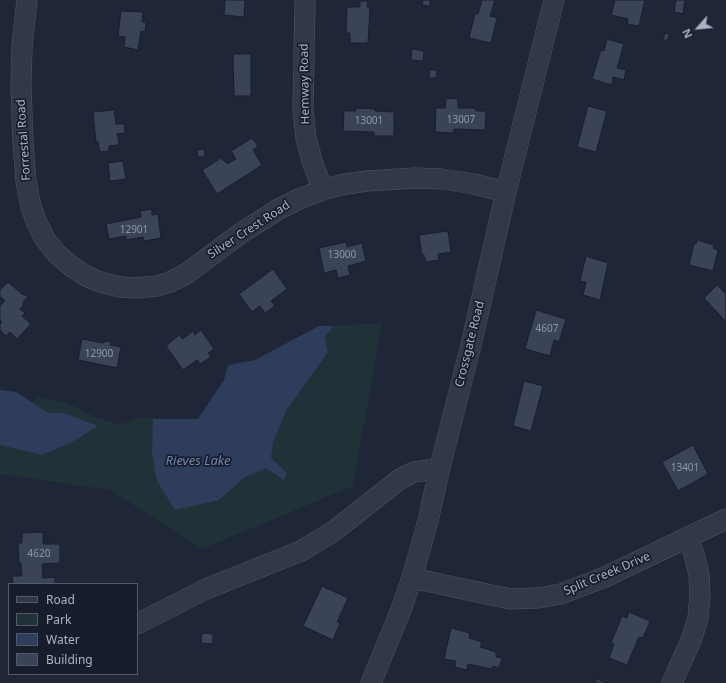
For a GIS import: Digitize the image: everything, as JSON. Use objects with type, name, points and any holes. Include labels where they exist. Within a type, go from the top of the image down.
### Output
[{"type":"street","name":"Forrestal Road","points":[[26,0],[22,46],[21,86],[26,180],[31,207],[36,221],[53,249],[72,267]]},
{"type":"street","name":"Hemway Road","points":[[305,0],[303,110],[306,138],[313,164],[323,190]]},
{"type":"street","name":"Crossgate Road","points":[[371,683],[401,610],[412,578],[428,521],[439,470],[471,345],[506,192],[554,0]]},
{"type":"street","name":"Silver Crest Road","points":[[72,267],[88,277],[121,287],[150,287],[170,282],[186,274],[240,233],[279,209],[298,199],[340,185],[367,181],[415,178],[442,179],[474,184],[506,192]]},
{"type":"street","points":[[138,624],[206,590],[301,551],[334,531],[400,479],[414,472],[439,470]]},
{"type":"street","name":"Split Creek Drive","points":[[412,578],[510,599],[538,598],[561,594],[605,577],[726,519]]},
{"type":"street","points":[[672,683],[692,638],[699,610],[699,575],[688,538]]},
{"type":"green space","points":[[382,323],[353,486],[202,549],[110,490],[0,474],[0,445],[42,455],[26,408],[37,397],[65,402],[95,417],[119,425],[142,417],[155,418],[219,500],[245,477],[266,468],[287,473],[271,458],[273,442],[286,411],[328,352],[324,336],[334,326]]},
{"type":"water","name":"Rieves Lake","points":[[319,326],[334,326],[325,336],[328,352],[286,411],[273,442],[271,458],[287,473],[284,480],[266,468],[245,477],[219,500],[175,510],[157,481],[152,452],[153,419],[198,419],[224,380],[228,365],[255,360]]},
{"type":"water","points":[[0,390],[16,392],[48,413],[64,413],[98,426],[72,442],[42,455],[0,445]]},
{"type":"building","points":[[225,0],[245,0],[244,17],[224,15]]},
{"type":"building","points":[[423,0],[430,0],[430,6],[422,5]]},
{"type":"building","points":[[482,0],[495,0],[490,16],[497,18],[491,43],[469,38],[475,14],[478,14]]},
{"type":"building","points":[[615,0],[645,0],[639,26],[627,24],[628,19],[611,15]]},
{"type":"building","points":[[676,0],[685,0],[683,14],[674,12]]},
{"type":"building","points":[[360,1],[368,1],[367,7],[370,7],[368,43],[350,43],[350,33],[346,33],[347,7],[360,7]]},
{"type":"building","points":[[121,11],[143,12],[142,22],[146,22],[145,32],[141,31],[138,50],[124,47],[125,37],[118,36]]},
{"type":"building","points":[[665,33],[669,34],[668,40],[663,40]]},
{"type":"building","points":[[607,39],[624,44],[617,68],[626,70],[624,80],[613,77],[612,85],[592,79],[601,50],[604,51]]},
{"type":"building","points":[[412,49],[424,51],[423,61],[411,60]]},
{"type":"building","points":[[233,54],[251,54],[251,96],[234,96]]},
{"type":"building","points":[[430,70],[437,70],[436,78],[429,78]]},
{"type":"building","points":[[446,98],[458,99],[458,108],[475,108],[476,111],[486,111],[485,130],[454,129],[454,133],[435,132],[436,108],[445,108]]},
{"type":"building","points":[[588,106],[607,111],[596,152],[577,147]]},
{"type":"building","points":[[356,108],[394,112],[394,136],[374,136],[374,132],[343,131],[344,111],[356,111]]},
{"type":"building","points":[[114,110],[116,124],[124,124],[125,133],[117,134],[119,145],[109,146],[109,151],[100,152],[98,142],[96,142],[93,112]]},
{"type":"building","points":[[252,138],[258,146],[253,150],[262,165],[217,194],[202,170],[221,158],[227,164],[236,159],[231,151]]},
{"type":"building","points":[[204,149],[205,157],[198,157],[197,150]]},
{"type":"building","points":[[123,161],[126,179],[110,181],[108,163]]},
{"type":"building","points":[[152,209],[152,215],[158,214],[161,238],[144,241],[143,237],[126,240],[126,236],[109,239],[106,224],[141,217],[140,211]]},
{"type":"building","points":[[448,231],[451,252],[438,254],[439,260],[426,262],[424,255],[422,255],[419,235]]},
{"type":"building","points":[[697,240],[714,245],[713,248],[718,250],[713,271],[689,265],[694,243],[696,244]]},
{"type":"building","points":[[346,242],[347,247],[362,243],[366,261],[348,266],[350,275],[338,278],[336,270],[324,273],[319,248]]},
{"type":"building","points":[[586,256],[608,263],[600,300],[583,295],[586,282],[580,281]]},
{"type":"building","points":[[273,269],[287,289],[271,301],[275,306],[265,313],[260,306],[252,312],[239,294]]},
{"type":"building","points":[[8,282],[23,295],[24,294],[28,297],[23,302],[24,304],[20,309],[25,313],[22,316],[31,324],[17,339],[10,332],[6,336],[0,330],[0,324],[2,322],[0,320],[0,306],[5,301],[0,296],[0,290]]},
{"type":"building","points":[[717,285],[726,294],[726,322],[704,298]]},
{"type":"building","points":[[536,310],[566,319],[559,342],[554,340],[550,356],[525,349]]},
{"type":"building","points":[[201,330],[214,349],[208,353],[211,357],[200,364],[197,360],[183,370],[166,346],[179,335],[183,339],[193,331],[195,335]]},
{"type":"building","points":[[82,339],[104,343],[105,341],[111,342],[110,345],[121,347],[117,368],[78,360]]},
{"type":"building","points":[[524,381],[543,386],[531,431],[513,426]]},
{"type":"building","points":[[693,445],[708,474],[678,491],[662,462]]},
{"type":"building","points":[[43,532],[43,544],[60,544],[60,563],[42,564],[43,578],[55,577],[55,583],[13,583],[12,576],[22,576],[21,563],[19,563],[18,543],[22,543],[22,533]]},
{"type":"building","points":[[322,586],[348,598],[337,622],[340,623],[333,640],[303,626]]},
{"type":"building","points":[[629,612],[650,621],[643,638],[639,637],[627,665],[609,658],[614,644],[611,643],[622,616],[627,618]]},
{"type":"building","points":[[451,628],[470,633],[469,638],[482,642],[480,647],[496,652],[496,657],[502,658],[499,668],[493,666],[492,669],[468,664],[467,670],[455,667],[456,661],[444,659]]},
{"type":"building","points":[[202,633],[213,634],[213,644],[201,643]]},
{"type":"building","points":[[597,679],[608,683],[595,683]]}]
